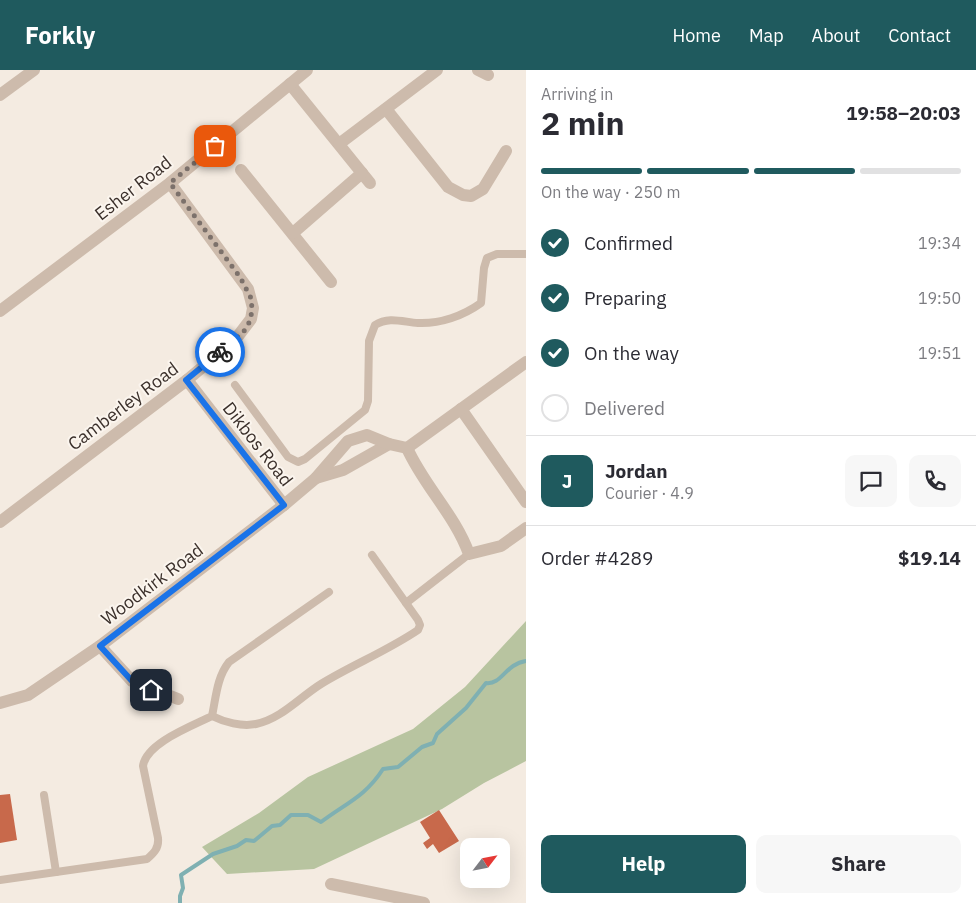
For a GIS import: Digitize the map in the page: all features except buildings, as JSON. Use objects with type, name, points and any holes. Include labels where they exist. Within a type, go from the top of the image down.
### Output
[{"type":"street","points":[[0,95],[34,70]]},
{"type":"street","name":"Esher Road","points":[[0,312],[170,183],[307,70]]},
{"type":"street","points":[[339,144],[437,70]]},
{"type":"street","points":[[290,84],[366,178],[293,233]]},
{"type":"street","points":[[386,109],[448,187],[463,195],[476,194],[483,189],[506,151]]},
{"type":"street","points":[[241,170],[331,282]]},
{"type":"street","name":"Camberley Road","points":[[0,522],[186,380],[245,330],[251,319],[254,308],[248,289],[170,183]]},
{"type":"street","points":[[526,362],[407,448],[416,467],[457,525],[469,554],[501,546],[526,528]]},
{"type":"street","name":"Dikbos Road","points":[[186,380],[284,505]]},
{"type":"street","points":[[461,409],[526,502]]},
{"type":"street","name":"Woodkirk Road","points":[[0,703],[28,695],[100,646],[284,505],[316,478],[348,441],[367,435],[389,444],[407,448]]},
{"type":"street","name":"Woodkirk Road","points":[[316,478],[343,470],[389,444]]},
{"type":"street","points":[[100,646],[132,681],[178,699]]},
{"type":"street","points":[[331,884],[424,903]]},
{"type":"lane","points":[[235,385],[288,458],[298,462],[305,459],[365,410],[368,401],[369,341],[375,325],[389,320],[436,322],[467,312],[481,303],[484,268],[487,258],[497,254],[526,254]]},
{"type":"lane","points":[[406,603],[469,554]]},
{"type":"lane","points":[[212,716],[223,722],[254,725],[277,716],[322,684],[418,630],[420,625],[372,555]]},
{"type":"lane","points":[[0,880],[147,859],[153,854],[158,844],[158,838],[143,766],[144,759],[154,747],[212,716],[223,670],[230,662],[329,592]]},
{"type":"lane","points":[[44,795],[56,872]]},
{"type":"green space","points":[[526,621],[526,761],[484,783],[442,809],[314,869],[227,874],[202,847],[259,813],[308,777],[413,729],[465,687]]},
{"type":"waterway","points":[[180,903],[183,888],[181,875],[213,854],[237,846],[246,840],[254,841],[272,826],[280,825],[291,815],[308,815],[321,822],[355,799],[376,779],[383,769],[398,767],[422,747],[433,743],[437,734],[466,708],[486,683],[496,681],[513,666],[526,661]]},
{"type":"way so far","points":[[215,146],[170,183],[240,277],[248,289],[252,300],[254,308],[245,330],[220,352]]},
{"type":"route","points":[[151,690],[132,681],[117,667],[100,646],[284,505],[186,380],[220,352]]}]
